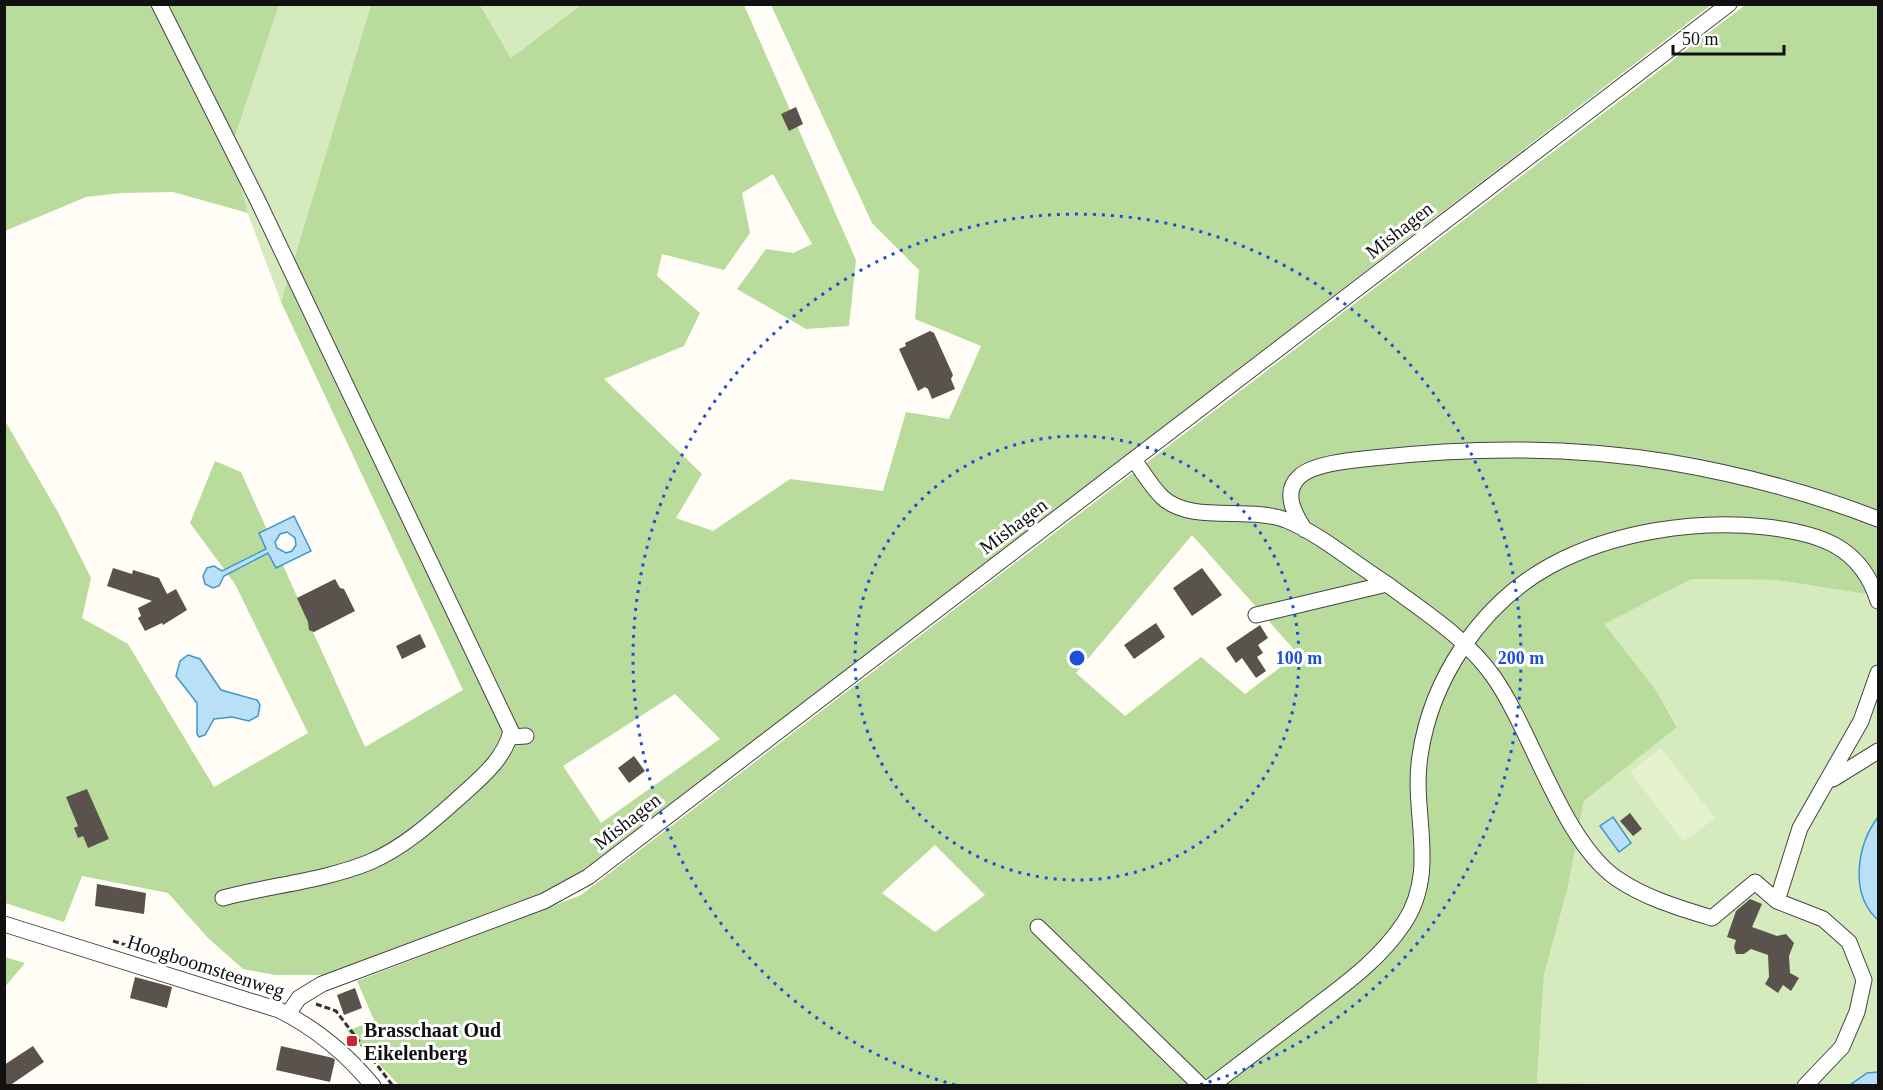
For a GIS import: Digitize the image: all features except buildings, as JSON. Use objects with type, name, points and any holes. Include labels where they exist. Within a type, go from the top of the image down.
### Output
[{"type":"street","points":[[159,4],[258,201],[508,720],[510,737],[508,745],[482,778],[424,828],[379,857],[341,872],[223,898]]},
{"type":"street","name":"Mishagen","points":[[288,1014],[299,998],[322,984],[544,901],[588,878],[1729,4]]},
{"type":"street","points":[[1305,530],[1294,513],[1290,501],[1292,488],[1299,476],[1311,470],[1327,465],[1368,459],[1494,450],[1615,454],[1669,462],[1797,492],[1878,519]]},
{"type":"street","points":[[1134,460],[1162,496],[1181,508],[1262,514],[1285,520],[1305,530],[1387,584],[1466,644],[1494,677],[1575,830],[1595,858],[1614,877],[1653,898],[1712,918],[1755,882],[1777,901],[1823,919],[1849,942],[1864,980],[1857,1012],[1842,1047],[1805,1086]]},
{"type":"street","points":[[1211,1086],[1371,965],[1405,921],[1423,877],[1419,759],[1427,720],[1437,689],[1466,644],[1489,615],[1515,590],[1550,566],[1592,549],[1638,535],[1693,526],[1746,525],[1790,530],[1826,540],[1846,550],[1864,571],[1878,601]]},
{"type":"street","points":[[1256,615],[1387,584]]},
{"type":"street","points":[[1777,901],[1800,828],[1861,721],[1878,673]]},
{"type":"street","points":[[510,737],[526,736]]},
{"type":"street","points":[[1828,782],[1878,751]]},
{"type":"street","name":"Hoogboomsteenweg","points":[[4,924],[288,1014],[336,1046],[373,1086]]},
{"type":"street","points":[[1038,927],[1201,1086]]},
{"type":"path","points":[[105,938],[336,1011],[393,1086]]},
{"type":"green space","points":[[5,5],[279,5],[231,149],[248,213],[173,192],[121,193],[86,197],[5,231]]},
{"type":"green space","points":[[279,5],[371,5],[281,302],[248,214],[231,150]]},
{"type":"green space","points":[[371,5],[480,5],[511,58],[581,5],[744,5],[856,260],[849,326],[806,329],[737,289],[766,249],[793,253],[812,244],[773,174],[742,193],[750,233],[724,270],[662,254],[657,276],[700,313],[684,346],[604,379],[702,474],[676,518],[713,531],[790,479],[883,491],[906,412],[949,419],[981,346],[915,319],[919,270],[872,223],[771,5],[1711,5],[573,881],[324,975],[275,975],[243,969],[208,938],[168,893],[82,876],[64,922],[5,903],[4,419],[59,514],[91,578],[82,618],[128,644],[214,787],[308,733],[235,584],[190,523],[215,461],[241,472],[365,747],[463,690],[281,302]],"holes":[[[675,694],[720,739],[601,823],[563,766]]]},
{"type":"green space","points":[[480,5],[581,5],[511,58]]},
{"type":"green space","points":[[1745,5],[1878,5],[1878,596],[1777,580],[1692,579],[1604,624],[1656,690],[1677,727],[1584,801],[1568,887],[1544,975],[1537,1083],[1677,1085],[400,1086],[347,1031],[374,1020],[357,981],[581,895]],"holes":[[[1192,535],[1298,654],[1245,694],[1201,657],[1125,716],[1076,673]],[[935,845],[985,895],[935,932],[882,893]]]},
{"type":"green space","points":[[1692,579],[1777,580],[1878,596],[1878,1085],[1537,1084],[1544,975],[1568,887],[1584,801],[1677,726],[1656,690],[1603,624]]},
{"type":"green space","points":[[1661,748],[1715,818],[1684,842],[1630,772]]},
{"type":"green space","points":[[4,957],[25,963],[5,987]]},
{"type":"water","points":[[294,516],[311,551],[276,568],[268,553],[224,576],[219,586],[213,588],[205,584],[203,576],[207,568],[214,566],[222,571],[266,549],[259,533]],"holes":[[[287,532],[295,538],[296,545],[292,551],[286,553],[277,548],[275,542],[280,534]]]},
{"type":"water","points":[[188,655],[200,659],[221,690],[257,700],[260,705],[258,716],[249,721],[232,717],[214,719],[205,735],[199,737],[197,734],[197,703],[176,676],[180,661]]},
{"type":"water","points":[[1613,817],[1631,843],[1619,852],[1600,826]]},
{"type":"water","points":[[1878,817],[1878,920],[1863,897],[1859,869],[1865,841]]},
{"type":"water","points":[[1878,1072],[1878,1085],[1850,1085],[1867,1073]]},
{"type":"place","name":"Brasschaat Oud Eikelenberg","points":[[352,1041]]}]
